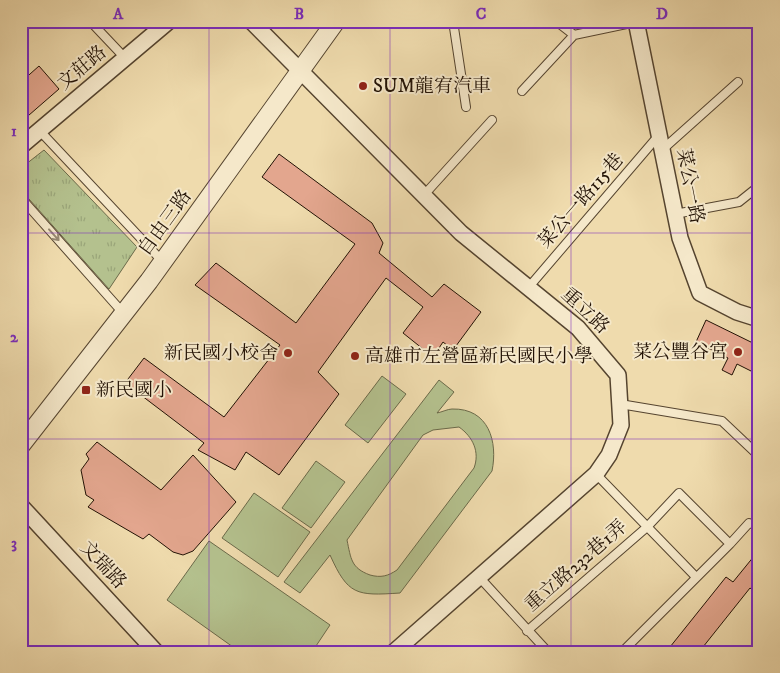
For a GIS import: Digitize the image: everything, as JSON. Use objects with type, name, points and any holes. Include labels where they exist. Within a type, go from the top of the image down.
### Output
[{"type":"street","name":"文莊路","points":[[21,146],[169,21]]},
{"type":"street","name":"重立路","points":[[252,21],[461,233],[578,328],[618,375],[621,426],[609,455],[596,474],[394,652]]},
{"type":"street","name":"自由三路","points":[[21,445],[163,262],[336,21]]},
{"type":"street","name":"菜公一路","points":[[636,22],[680,238],[700,292],[737,312],[759,319]]},
{"type":"street","name":"文瑞路","points":[[21,506],[156,652]]},
{"type":"lane","points":[[90,21],[125,58]]},
{"type":"lane","points":[[453,21],[466,107]]},
{"type":"lane","points":[[556,21],[574,35]]},
{"type":"lane","points":[[522,91],[574,35],[636,22]]},
{"type":"lane","name":"菜公一路115巷","points":[[528,288],[660,142],[738,82]]},
{"type":"lane","points":[[424,195],[492,120]]},
{"type":"lane","points":[[39,130],[163,262]]},
{"type":"lane","points":[[675,214],[739,202],[759,186]]},
{"type":"lane","points":[[21,198],[124,314]]},
{"type":"lane","points":[[620,404],[722,421],[759,456]]},
{"type":"lane","points":[[596,474],[696,577]]},
{"type":"lane","name":"重立路232巷1弄","points":[[528,630],[647,527],[679,493],[730,544]]},
{"type":"lane","points":[[622,652],[749,523],[759,526]]},
{"type":"lane","points":[[480,578],[548,652]]},
{"type":"green space","points":[[44,150],[137,247],[109,289],[21,190],[21,168]]},
{"type":"green space","points":[[382,376],[406,394],[368,443],[345,425]]},
{"type":"green space","points":[[439,380],[454,392],[437,413],[450,409],[465,410],[475,414],[482,421],[492,438],[494,460],[492,471],[400,593],[373,594],[355,590],[342,578],[330,555],[300,593],[284,582]],"holes":[[[459,427],[464,431],[476,451],[474,468],[397,570],[387,575],[378,576],[370,575],[355,566],[347,540],[423,435],[433,430]]]},
{"type":"green space","points":[[316,461],[345,482],[311,528],[282,508]]},
{"type":"green space","points":[[254,493],[310,532],[278,577],[222,538]]},
{"type":"green space","points":[[209,541],[330,625],[312,652],[240,652],[167,600]]},
{"type":"building","points":[[39,66],[59,89],[21,122],[21,82]]},
{"type":"building","name":"新民國小校舍","points":[[279,154],[372,223],[383,243],[379,253],[432,297],[444,284],[481,312],[453,350],[443,342],[433,357],[403,333],[423,307],[386,278],[318,372],[339,394],[279,475],[246,452],[235,470],[198,450],[204,443],[125,383],[144,358],[224,417],[280,345],[195,285],[216,263],[296,323],[355,244],[262,177]]},
{"type":"building","name":"菜公豐谷宮","points":[[706,320],[759,346],[759,375],[737,364],[732,375],[722,370],[728,358],[696,342]]},
{"type":"building","points":[[97,442],[161,490],[193,455],[236,502],[193,551],[183,555],[173,552],[149,534],[143,539],[88,507],[94,500],[86,495],[81,470],[89,459],[86,454]]},
{"type":"building","points":[[759,550],[759,595],[750,588],[699,652],[666,652],[726,577],[733,582]]},
{"type":"place","name":"SUM龍宥汽車","points":[[363,86]]},
{"type":"place","name":"菜公豐谷宮","points":[[738,352]]},
{"type":"place","name":"新民國小校舍","points":[[288,353]]},
{"type":"place","name":"高雄市左營區新民國民小學","points":[[355,356]]},
{"type":"place","name":"新民國小","points":[[86,390]]}]
